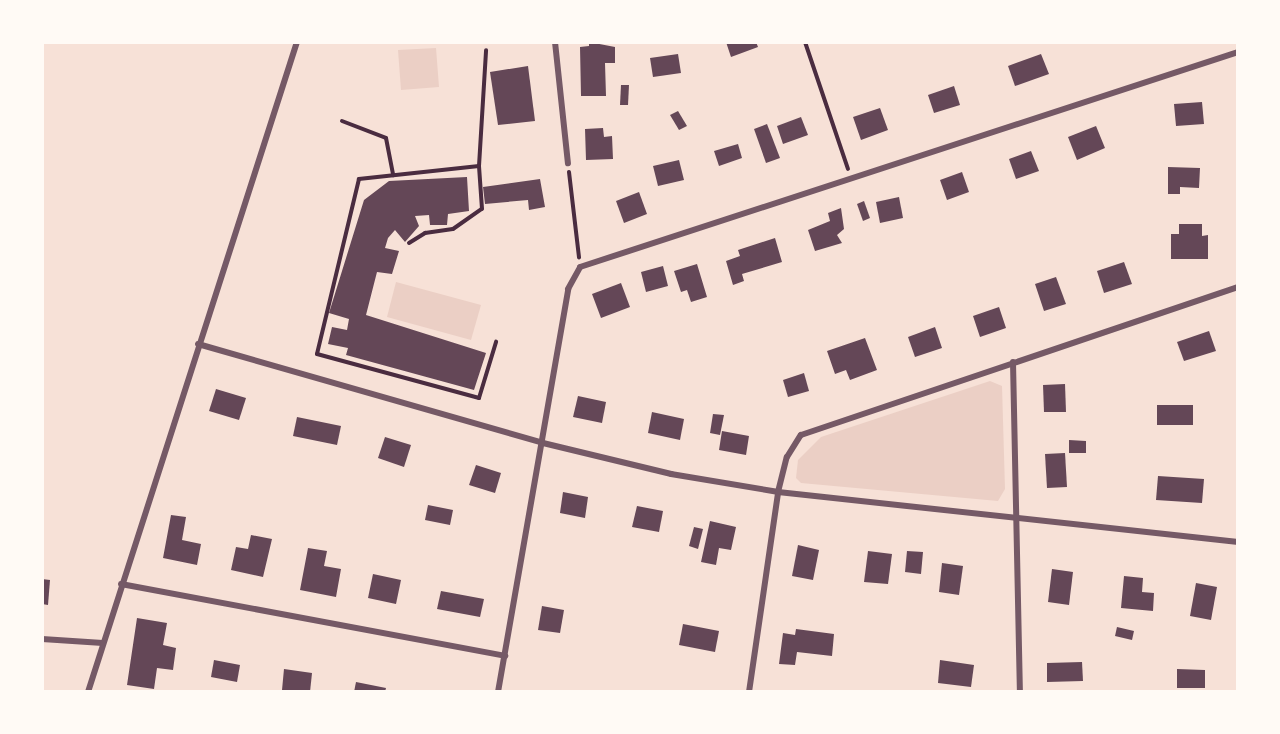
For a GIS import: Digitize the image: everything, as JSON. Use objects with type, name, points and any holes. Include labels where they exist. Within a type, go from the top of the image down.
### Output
[{"type":"street","points":[[88,692],[198,344],[297,42]]},
{"type":"street","points":[[555,42],[568,163]]},
{"type":"street","points":[[498,692],[568,289],[580,267],[1238,52]]},
{"type":"street","points":[[748,692],[778,492],[787,457],[801,435],[1238,287]]},
{"type":"street","points":[[198,344],[543,443],[671,474],[778,492],[1238,542]]},
{"type":"street","points":[[1013,362],[1020,692]]},
{"type":"street","points":[[121,584],[505,656]]},
{"type":"street","points":[[42,639],[103,643]]},
{"type":"path","points":[[806,42],[851,178]]},
{"type":"path","points":[[409,243],[424,233],[453,229],[482,209],[480,166],[486,50]]},
{"type":"path","points":[[342,122],[386,138],[393,175]]},
{"type":"path","points":[[568,163],[580,267]]},
{"type":"path","points":[[480,166],[359,179],[317,354],[479,398],[496,342]]},
{"type":"shaded area","points":[[436,48],[439,87],[401,90],[398,50]]},
{"type":"shaded area","points":[[396,282],[481,305],[471,340],[387,317]]},
{"type":"shaded area","points":[[990,381],[1002,386],[1005,489],[998,501],[801,483],[796,478],[798,460],[821,437]]},
{"type":"building","points":[[589,42],[615,47],[615,63],[605,63],[606,96],[581,96],[580,47],[589,46]]},
{"type":"building","points":[[726,42],[756,42],[758,47],[731,57]]},
{"type":"building","points":[[678,54],[681,73],[653,77],[650,58]]},
{"type":"building","points":[[1041,54],[1049,74],[1015,86],[1008,66]]},
{"type":"building","points":[[528,66],[535,121],[498,125],[490,72]]},
{"type":"building","points":[[621,85],[629,85],[628,105],[620,105]]},
{"type":"building","points":[[954,86],[960,105],[934,113],[928,95]]},
{"type":"building","points":[[1202,102],[1204,124],[1176,126],[1174,104]]},
{"type":"building","points":[[880,108],[888,130],[861,140],[853,117]]},
{"type":"building","points":[[678,111],[687,126],[679,130],[670,115]]},
{"type":"building","points":[[801,117],[808,135],[783,144],[777,126]]},
{"type":"building","points":[[767,124],[780,158],[766,163],[754,129]]},
{"type":"building","points":[[1096,126],[1105,148],[1077,160],[1068,137]]},
{"type":"building","points":[[603,128],[604,137],[612,136],[613,159],[586,160],[585,129]]},
{"type":"building","points":[[738,144],[742,158],[719,166],[714,151]]},
{"type":"building","points":[[1031,151],[1039,171],[1016,179],[1009,159]]},
{"type":"building","points":[[679,160],[684,180],[658,186],[653,166]]},
{"type":"building","points":[[1168,167],[1200,168],[1199,188],[1180,187],[1180,194],[1168,194]]},
{"type":"building","points":[[962,172],[969,192],[947,200],[940,180]]},
{"type":"building","points":[[467,177],[469,211],[448,214],[447,225],[430,225],[429,215],[415,216],[419,226],[405,242],[395,230],[388,238],[385,248],[399,251],[392,274],[377,272],[366,315],[486,353],[474,390],[346,355],[348,348],[328,344],[332,327],[347,330],[349,319],[329,313],[364,200],[389,181]]},
{"type":"building","points":[[540,179],[545,207],[529,210],[528,200],[485,204],[483,187]]},
{"type":"building","points":[[639,192],[647,214],[624,223],[616,201]]},
{"type":"building","points":[[899,197],[903,218],[880,223],[876,202]]},
{"type":"building","points":[[864,201],[870,218],[863,221],[857,204]]},
{"type":"building","points":[[841,208],[844,229],[837,235],[842,243],[815,251],[808,230],[830,221],[828,213]]},
{"type":"building","points":[[1179,224],[1202,224],[1202,236],[1208,235],[1208,259],[1171,259],[1171,234],[1179,234]]},
{"type":"building","points":[[775,238],[782,262],[742,274],[744,281],[733,285],[726,261],[740,256],[738,250]]},
{"type":"building","points":[[1124,262],[1132,284],[1104,293],[1097,271]]},
{"type":"building","points":[[697,264],[707,297],[691,302],[687,290],[681,292],[674,271]]},
{"type":"building","points":[[663,266],[668,286],[646,292],[641,272]]},
{"type":"building","points":[[1056,277],[1066,304],[1044,311],[1035,284]]},
{"type":"building","points":[[621,283],[630,307],[601,318],[592,294]]},
{"type":"building","points":[[999,307],[1006,328],[980,337],[973,316]]},
{"type":"building","points":[[935,327],[942,348],[915,357],[908,337]]},
{"type":"building","points":[[1209,331],[1216,351],[1184,361],[1177,342]]},
{"type":"building","points":[[865,338],[877,370],[850,380],[846,370],[835,374],[827,351]]},
{"type":"building","points":[[804,373],[809,391],[788,397],[783,380]]},
{"type":"building","points":[[1065,384],[1066,412],[1044,412],[1043,385]]},
{"type":"building","points":[[216,389],[246,398],[239,420],[209,411]]},
{"type":"building","points":[[578,396],[606,402],[602,423],[573,417]]},
{"type":"building","points":[[1157,405],[1193,405],[1193,425],[1157,425]]},
{"type":"building","points":[[652,412],[684,419],[680,440],[648,433]]},
{"type":"building","points":[[713,414],[724,415],[720,435],[710,433]]},
{"type":"building","points":[[297,417],[341,426],[337,445],[293,436]]},
{"type":"building","points":[[722,431],[749,436],[746,455],[719,450]]},
{"type":"building","points":[[385,437],[411,445],[404,467],[378,458]]},
{"type":"building","points":[[1069,440],[1086,441],[1086,453],[1069,453]]},
{"type":"building","points":[[1065,453],[1067,487],[1047,488],[1045,454]]},
{"type":"building","points":[[476,465],[501,473],[495,493],[469,485]]},
{"type":"building","points":[[1158,476],[1204,479],[1202,503],[1156,500]]},
{"type":"building","points":[[563,492],[588,497],[585,518],[560,513]]},
{"type":"building","points":[[428,505],[453,510],[450,525],[425,520]]},
{"type":"building","points":[[637,506],[663,511],[659,532],[632,527]]},
{"type":"building","points":[[171,515],[186,517],[182,540],[201,544],[197,565],[163,558]]},
{"type":"building","points":[[710,521],[736,527],[731,550],[719,548],[716,565],[701,562]]},
{"type":"building","points":[[694,527],[703,529],[698,549],[689,546]]},
{"type":"building","points":[[251,535],[272,539],[263,577],[231,570],[236,547],[248,549]]},
{"type":"building","points":[[798,545],[819,550],[813,580],[792,576]]},
{"type":"building","points":[[308,548],[327,551],[324,566],[341,569],[336,597],[300,590]]},
{"type":"building","points":[[868,551],[892,554],[888,584],[864,582]]},
{"type":"building","points":[[907,551],[923,552],[921,574],[905,572]]},
{"type":"building","points":[[942,563],[963,566],[959,595],[939,592]]},
{"type":"building","points":[[1052,569],[1073,572],[1069,605],[1048,602]]},
{"type":"building","points":[[373,574],[401,580],[396,604],[368,598]]},
{"type":"building","points":[[1124,576],[1143,578],[1142,592],[1154,593],[1153,611],[1121,608]]},
{"type":"building","points":[[42,579],[50,580],[48,605],[42,604]]},
{"type":"building","points":[[1196,583],[1217,587],[1211,620],[1190,616]]},
{"type":"building","points":[[441,591],[484,599],[480,617],[437,609]]},
{"type":"building","points":[[542,606],[564,610],[560,633],[538,630]]},
{"type":"building","points":[[137,618],[167,623],[163,645],[176,648],[173,670],[157,668],[154,689],[127,685]]},
{"type":"building","points":[[683,624],[719,631],[715,652],[679,645]]},
{"type":"building","points":[[1117,627],[1134,631],[1132,640],[1115,636]]},
{"type":"building","points":[[796,629],[834,634],[832,656],[797,652],[795,665],[779,664],[783,633],[795,635]]},
{"type":"building","points":[[214,660],[240,665],[237,682],[211,677]]},
{"type":"building","points":[[940,660],[974,665],[971,687],[938,683]]},
{"type":"building","points":[[1082,662],[1083,681],[1047,682],[1047,663]]},
{"type":"building","points":[[284,669],[312,673],[310,692],[282,690]]},
{"type":"building","points":[[1177,669],[1205,670],[1205,688],[1177,688]]},
{"type":"building","points":[[356,682],[386,688],[385,692],[354,692]]}]
